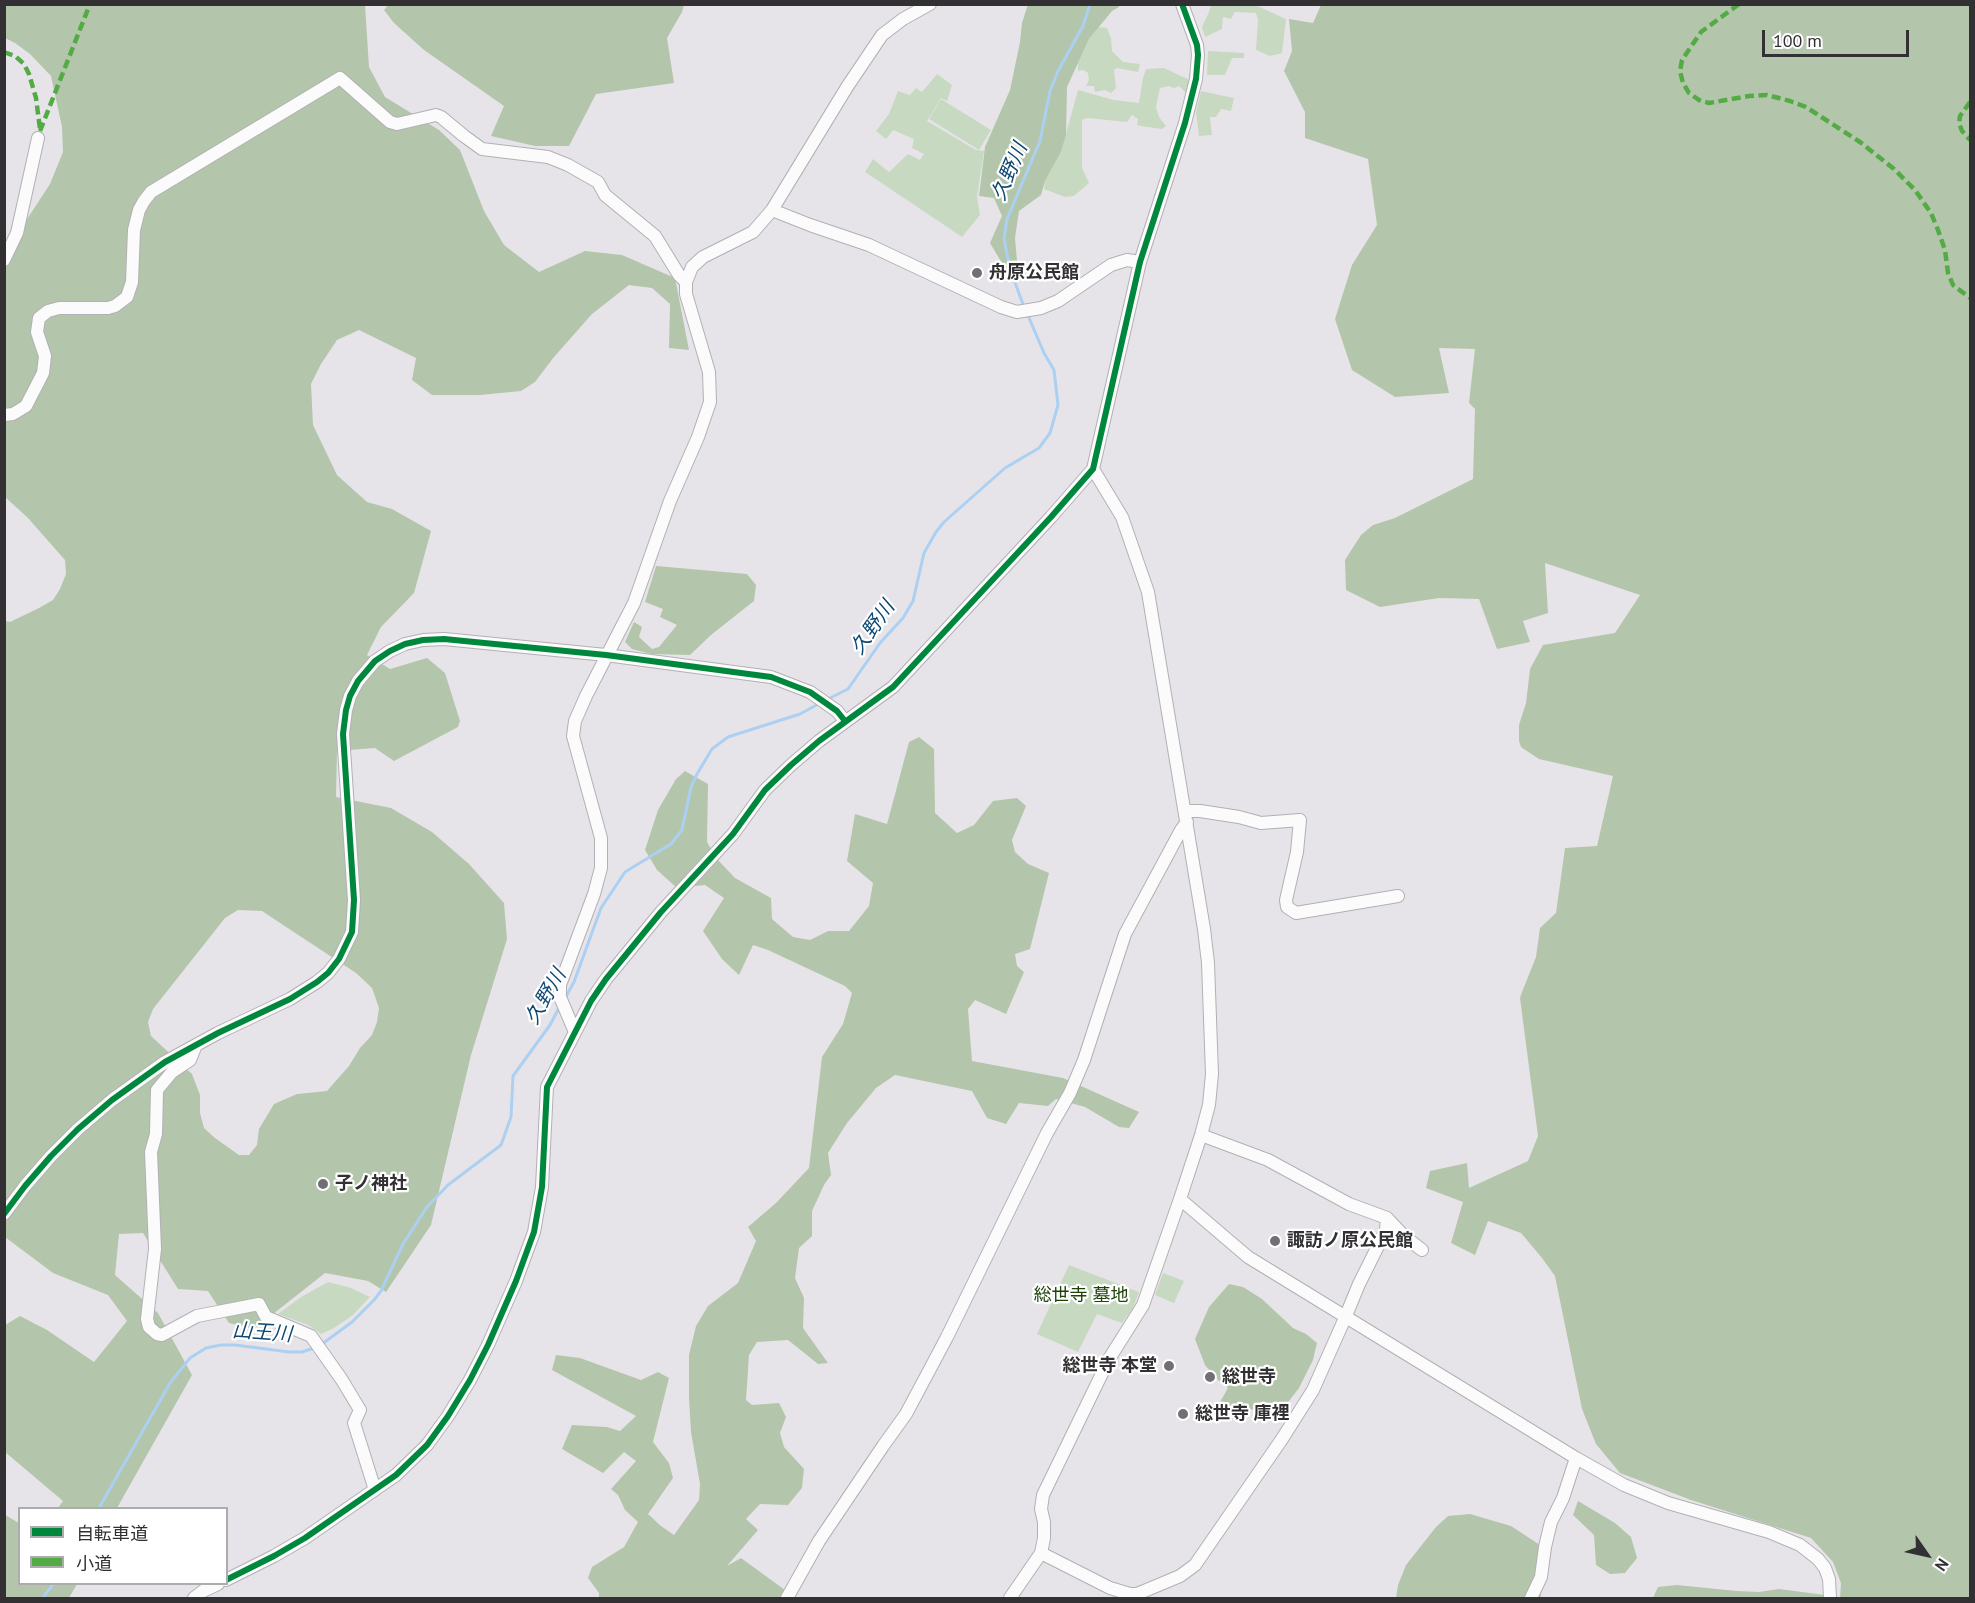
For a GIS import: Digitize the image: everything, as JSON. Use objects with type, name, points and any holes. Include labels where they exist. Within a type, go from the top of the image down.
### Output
[{"type":"street","points":[[574,1030],[560,997],[560,985],[602,868],[601,838],[573,736],[579,713],[634,603],[670,501],[698,437],[710,402],[709,372],[686,294],[686,282],[692,267],[703,257],[753,232],[772,210],[847,87],[882,35],[930,4]]},
{"type":"street","points":[[228,1579],[305,1538],[396,1475],[427,1445],[470,1380],[498,1324],[534,1232],[542,1187],[546,1087],[574,1030],[606,979],[662,912],[734,834],[765,790],[790,765],[845,721],[893,687],[1093,469],[1140,262],[1185,123],[1196,79],[1197,45],[1182,4]]},
{"type":"street","points":[[4,415],[13,414],[26,406],[43,373],[45,356],[37,332],[39,318],[48,311],[59,308],[108,308],[127,297],[132,282],[134,230],[139,210],[152,192],[340,78],[390,122],[397,124],[436,115],[482,149],[548,157],[598,182],[605,195],[654,236],[686,282]]},
{"type":"street","points":[[4,260],[17,232],[38,138]]},
{"type":"street","points":[[772,210],[869,245],[1001,307],[1017,312],[1041,308],[1058,301],[1111,265],[1127,260],[1140,262]]},
{"type":"street","points":[[1010,1599],[1041,1553],[1044,1538],[1041,1509],[1043,1495],[1109,1359],[1143,1305],[1201,1135],[1209,1105],[1212,1074],[1208,963],[1204,928],[1148,592],[1122,517],[1093,469]]},
{"type":"street","points":[[4,1214],[78,1129],[112,1100],[196,1045],[290,999],[317,982],[339,959],[352,932],[354,900],[343,735],[346,710],[358,681],[375,661],[390,651],[405,644],[423,640],[444,639],[606,655],[771,676],[810,692],[837,711],[845,721]]},
{"type":"street","points":[[787,1599],[819,1541],[906,1414],[942,1348],[1077,1078],[1125,934],[1186,817],[1200,811],[1261,823],[1300,820],[1298,852],[1286,900],[1287,907],[1296,913],[1398,896]]},
{"type":"street","points":[[196,1045],[190,1060],[172,1072],[157,1090],[156,1134],[151,1152],[155,1249],[147,1318],[149,1327],[162,1335],[197,1316],[259,1304],[266,1317],[311,1336],[360,1410],[354,1423],[375,1490]]},
{"type":"street","points":[[1201,1135],[1268,1160],[1349,1204],[1387,1218],[1404,1236],[1422,1250]]},
{"type":"street","points":[[1180,1199],[1248,1257],[1345,1318],[1624,1485],[1668,1503],[1769,1532],[1800,1545],[1818,1559],[1825,1568],[1829,1579],[1830,1599]]},
{"type":"street","points":[[1041,1553],[1110,1588],[1130,1594],[1137,1594],[1180,1576],[1195,1565],[1282,1439],[1312,1390],[1359,1284],[1386,1230],[1387,1218]]},
{"type":"street","points":[[1531,1599],[1541,1577],[1551,1522],[1563,1498],[1576,1458]]},
{"type":"street","points":[[194,1599],[203,1590],[216,1585]]},
{"type":"green space","points":[[389,4],[684,5],[667,38],[674,83],[596,94],[569,146],[535,146],[491,136],[504,106],[424,50],[394,23],[384,10]]},
{"type":"green space","points":[[1028,4],[1119,5],[1119,7],[1112,11],[1089,39],[1067,87],[1066,135],[1061,152],[1045,181],[1041,195],[1019,211],[1015,238],[1017,261],[1012,280],[990,243],[1002,216],[994,198],[979,196],[985,147],[1010,90],[1022,23]]},
{"type":"green space","points":[[5,5],[365,5],[369,67],[385,97],[439,130],[460,150],[484,211],[504,245],[539,272],[585,251],[622,255],[675,278],[689,350],[669,348],[670,304],[652,288],[629,285],[592,314],[535,382],[521,391],[480,395],[432,395],[412,380],[416,358],[359,330],[337,340],[311,384],[313,425],[337,475],[367,502],[392,509],[431,531],[414,593],[381,627],[367,655],[390,669],[427,658],[445,673],[460,721],[458,727],[394,761],[375,748],[337,751],[336,797],[391,808],[432,832],[469,864],[504,903],[507,939],[471,1055],[431,1225],[386,1292],[368,1281],[325,1273],[254,1329],[229,1323],[208,1291],[178,1289],[143,1233],[119,1234],[115,1275],[158,1313],[192,1375],[118,1507],[59,1507],[63,1501],[5,1452],[5,1325],[20,1316],[47,1330],[94,1362],[127,1321],[108,1295],[53,1273],[5,1237],[5,621],[10,622],[53,600],[66,574],[65,560],[27,517],[5,497],[5,253],[50,184],[63,152],[62,127],[51,76],[30,54],[5,38]],"holes":[[[238,910],[262,911],[356,973],[372,988],[379,1008],[377,1022],[372,1035],[327,1091],[297,1094],[274,1104],[259,1129],[257,1145],[249,1155],[239,1155],[204,1128],[200,1113],[200,1095],[192,1074],[151,1036],[148,1022],[153,1009],[225,918]]]},
{"type":"green space","points":[[1211,5],[1255,5],[1286,19],[1282,53],[1270,56],[1256,50],[1258,20],[1256,13],[1235,12],[1231,19],[1223,17],[1222,29],[1205,37],[1202,27]]},
{"type":"green space","points":[[1321,5],[1970,5],[1970,1598],[1840,1598],[1841,1583],[1833,1562],[1811,1538],[1691,1500],[1620,1473],[1596,1444],[1582,1409],[1555,1276],[1521,1233],[1488,1221],[1475,1255],[1451,1243],[1463,1202],[1426,1188],[1430,1171],[1467,1163],[1469,1188],[1528,1161],[1538,1136],[1520,998],[1536,957],[1540,928],[1556,913],[1565,848],[1597,846],[1613,776],[1539,759],[1521,747],[1519,725],[1526,703],[1530,669],[1543,645],[1615,633],[1640,595],[1545,563],[1548,613],[1523,621],[1530,642],[1497,649],[1479,599],[1439,598],[1380,607],[1346,590],[1345,560],[1361,535],[1373,525],[1395,518],[1473,479],[1475,409],[1469,403],[1475,349],[1439,348],[1449,393],[1395,397],[1352,370],[1335,319],[1352,265],[1377,225],[1368,159],[1305,138],[1305,112],[1284,71],[1292,51],[1289,19],[1313,23]]},
{"type":"green space","points":[[1099,27],[1107,28],[1112,51],[1123,62],[1140,64],[1138,72],[1117,68],[1114,70],[1116,88],[1111,93],[1105,90],[1095,92],[1094,86],[1086,86],[1089,80],[1088,73],[1083,70],[1078,71],[1078,63],[1089,39]]},
{"type":"green space","points":[[1208,51],[1244,53],[1244,58],[1232,58],[1225,75],[1207,75]]},
{"type":"green space","points":[[1164,68],[1192,81],[1191,88],[1186,93],[1179,86],[1160,88],[1156,107],[1159,117],[1166,126],[1162,129],[1137,125],[1138,119],[1132,115],[1127,122],[1087,118],[1082,120],[1082,168],[1089,183],[1074,196],[1065,197],[1044,189],[1045,181],[1061,152],[1078,90],[1114,100],[1139,103],[1146,69]]},
{"type":"green space","points":[[937,74],[952,85],[947,101],[941,98],[927,121],[976,150],[984,151],[977,197],[980,215],[962,237],[865,172],[873,159],[889,172],[908,154],[920,160],[924,154],[912,148],[914,139],[893,130],[886,139],[876,131],[889,114],[898,91],[910,95],[916,88],[922,92]]},
{"type":"green space","points":[[1201,91],[1234,98],[1231,111],[1221,109],[1216,117],[1210,117],[1212,135],[1199,136],[1196,112]]},
{"type":"green space","points":[[941,99],[991,130],[979,150],[929,119]]},
{"type":"green space","points":[[656,566],[747,574],[756,585],[754,601],[690,655],[651,654],[632,649],[625,642],[634,622],[642,627],[639,637],[652,649],[659,647],[677,625],[660,617],[663,609],[645,602]]},
{"type":"green space","points":[[919,737],[934,749],[935,813],[957,833],[974,825],[993,801],[1017,798],[1026,806],[1012,840],[1015,852],[1028,864],[1049,873],[1030,949],[1015,954],[1017,966],[1024,972],[1006,1014],[975,1000],[968,1009],[972,1061],[1063,1078],[1139,1112],[1129,1128],[1119,1127],[1085,1107],[1056,1099],[1048,1106],[1019,1103],[1006,1124],[987,1118],[972,1091],[895,1075],[876,1088],[847,1123],[828,1153],[831,1175],[812,1211],[812,1236],[799,1248],[795,1278],[804,1298],[803,1328],[828,1363],[818,1364],[788,1340],[757,1342],[749,1355],[746,1400],[752,1405],[779,1403],[786,1417],[780,1433],[784,1447],[804,1469],[802,1488],[788,1505],[760,1504],[746,1519],[758,1530],[727,1566],[741,1558],[785,1590],[780,1598],[599,1598],[599,1593],[588,1578],[592,1567],[624,1547],[638,1522],[625,1510],[618,1495],[611,1489],[636,1461],[624,1452],[603,1473],[562,1449],[572,1425],[607,1427],[620,1431],[636,1416],[552,1370],[556,1355],[580,1358],[641,1380],[658,1372],[669,1378],[653,1442],[669,1463],[673,1478],[648,1514],[674,1535],[699,1500],[700,1484],[691,1432],[689,1398],[689,1355],[696,1326],[708,1306],[738,1283],[756,1241],[748,1227],[776,1203],[809,1168],[822,1057],[843,1024],[852,993],[845,986],[753,945],[739,975],[722,959],[703,931],[724,898],[705,885],[677,888],[657,870],[645,850],[658,810],[676,779],[685,771],[708,784],[707,842],[717,859],[735,878],[771,898],[772,919],[793,937],[810,940],[828,931],[849,931],[869,906],[873,883],[847,861],[855,814],[887,824],[909,742]]},
{"type":"green space","name":"総世寺 墓地","points":[[1069,1265],[1139,1292],[1133,1308],[1122,1323],[1097,1314],[1078,1352],[1037,1334]]},
{"type":"green space","points":[[1163,1273],[1184,1281],[1174,1303],[1155,1295]]},
{"type":"green space","points":[[328,1282],[351,1288],[370,1297],[353,1315],[321,1334],[308,1325],[278,1314],[301,1297]]},
{"type":"green space","points":[[1229,1284],[1243,1287],[1262,1299],[1293,1328],[1306,1334],[1317,1343],[1313,1360],[1299,1388],[1282,1410],[1232,1409],[1220,1402],[1228,1388],[1205,1365],[1195,1339],[1209,1307]]},
{"type":"green space","points":[[1578,1501],[1615,1523],[1631,1537],[1637,1558],[1625,1573],[1610,1574],[1596,1565],[1594,1535],[1573,1515]]},
{"type":"green space","points":[[1470,1514],[1511,1526],[1543,1547],[1539,1574],[1541,1598],[1396,1598],[1398,1585],[1406,1565],[1436,1527],[1448,1516]]},
{"type":"green space","points":[[5,1515],[18,1522],[18,1585],[76,1585],[69,1598],[5,1598]]},
{"type":"green space","points":[[1677,1585],[1759,1592],[1779,1589],[1825,1595],[1829,1598],[1653,1598],[1658,1587]]},
{"type":"waterway","name":"久野川","points":[[1024,307],[1010,269],[1004,239],[1007,219],[1040,141],[1050,91],[1058,71],[1083,26],[1090,4]]},
{"type":"waterway","name":"久野川","points":[[826,700],[848,689],[880,643],[903,618],[913,601],[924,553],[944,522],[1005,468],[1039,448],[1050,433],[1058,405],[1054,370],[1027,313]]},
{"type":"waterway","name":"久野川","points":[[564,1000],[574,982],[601,908],[625,872],[671,844],[682,830],[691,787],[712,749],[728,737],[800,714],[820,703]]},
{"type":"waterway","name":"山王川","points":[[322,1344],[352,1322],[381,1291],[403,1244],[427,1207],[448,1185],[501,1145],[511,1117],[513,1076],[550,1025],[559,1008]]},
{"type":"waterway","name":"山王川","points":[[100,1507],[170,1383],[190,1358],[206,1348],[221,1345],[289,1352],[302,1352],[314,1348]]},
{"type":"waterway","name":"山王川","points":[[43,1598],[52,1585]]},
{"type":"marked path","points":[[40,131],[90,4]]},
{"type":"marked path","points":[[1739,4],[1701,32],[1682,60],[1680,71],[1689,93],[1709,103],[1767,95],[1790,101],[1806,107],[1860,142],[1894,169],[1915,190],[1931,213],[1938,230],[1953,285],[1970,298]]},
{"type":"marked path","points":[[4,52],[15,56],[24,64],[29,74],[36,98],[40,129]]},
{"type":"marked path","points":[[1970,102],[1960,116],[1959,123],[1962,131],[1970,140]]},
{"type":"cycle path","points":[[228,1579],[305,1538],[396,1475],[427,1445],[470,1380],[516,1281],[534,1232],[542,1187],[547,1087],[591,1001],[606,979],[661,912],[733,834],[765,790],[819,741],[893,687],[1093,469],[1140,262],[1185,123],[1196,79],[1197,45],[1182,4]]},
{"type":"cycle path","points":[[4,1214],[51,1156],[112,1100],[165,1062],[218,1033],[290,999],[317,982],[339,959],[352,932],[354,900],[343,734],[346,710],[358,681],[375,661],[390,651],[405,644],[444,639],[606,655],[771,677],[810,692],[837,711],[845,721]]},
{"type":"place","name":"舟原公民館","points":[[977,273]]},
{"type":"place","name":"子ノ神社","points":[[323,1184]]},
{"type":"place","name":"諏訪ノ原公民館","points":[[1275,1241]]},
{"type":"place","name":"総世寺 本堂","points":[[1169,1366]]},
{"type":"place","name":"総世寺","points":[[1210,1377]]},
{"type":"place","name":"総世寺 庫裡","points":[[1183,1414]]}]
